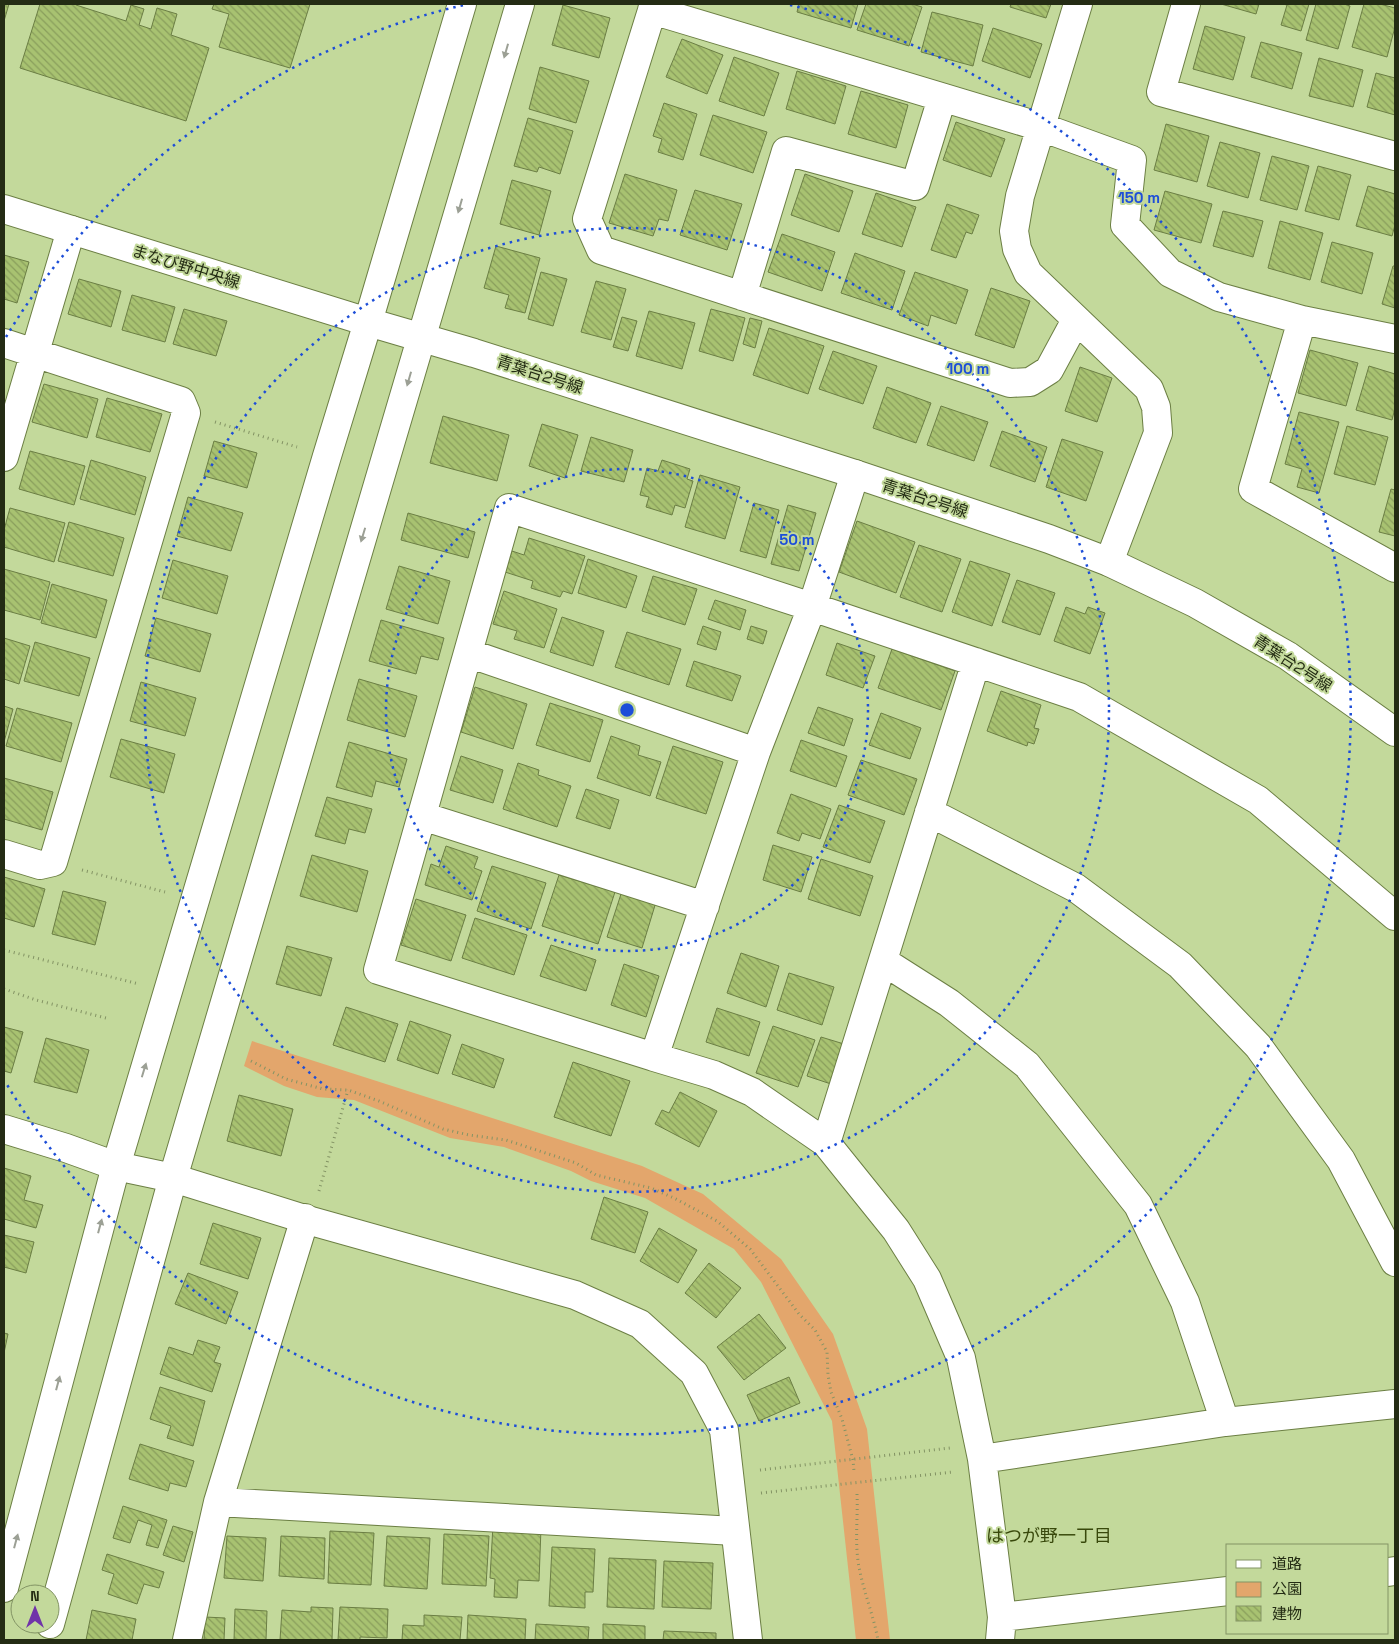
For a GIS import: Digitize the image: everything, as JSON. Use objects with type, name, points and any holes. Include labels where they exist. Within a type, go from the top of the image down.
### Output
[{"type":"street","points":[[4,1588],[116,1166],[462,4]]},
{"type":"street","points":[[60,1588],[173,1178],[520,4]]},
{"type":"street","points":[[1078,4],[1020,196],[1014,231],[1017,249],[1028,273],[1149,389],[1156,407],[1158,433],[1109,562]]},
{"type":"street","points":[[1186,4],[1161,92],[1395,156]]},
{"type":"street","points":[[1076,320],[1049,370],[1030,382],[1010,383],[601,250],[588,219],[653,7],[1040,127],[1132,160],[1125,225],[1170,273],[1219,297],[1302,320],[1395,339]]},
{"type":"street","points":[[742,296],[786,151],[915,186],[942,98]]},
{"type":"street","name":"まなび野中央線","points":[[4,208],[368,322],[422,337]]},
{"type":"street","points":[[4,457],[72,230]]},
{"type":"street","points":[[1302,320],[1253,489],[1395,568]]},
{"type":"street","name":"青葉台2号線","points":[[422,337],[855,474],[1048,539],[1109,562],[1195,603],[1288,656],[1395,732]]},
{"type":"street","points":[[4,343],[180,401],[186,413],[53,862],[40,865],[4,854]]},
{"type":"street","points":[[654,1057],[756,752],[812,607],[855,474]]},
{"type":"street","points":[[1226,1591],[1001,1629],[982,1459],[961,1358],[927,1279],[896,1230],[826,1143],[752,1092],[714,1075],[378,970],[509,508],[1079,697],[1258,800],[1395,916]]},
{"type":"street","points":[[468,653],[756,752]]},
{"type":"street","points":[[826,1143],[976,662]]},
{"type":"street","points":[[929,812],[1076,888],[1180,965],[1258,1046],[1341,1160],[1395,1262]]},
{"type":"street","points":[[422,816],[705,906]]},
{"type":"street","points":[[883,961],[949,1003],[1027,1065],[1138,1205],[1185,1302],[1225,1422]]},
{"type":"street","points":[[4,1129],[116,1166],[311,1207]]},
{"type":"street","points":[[311,1207],[311,1221],[575,1295],[640,1324],[694,1373],[724,1430],[748,1640]]},
{"type":"street","points":[[187,1640],[218,1502],[311,1207]]},
{"type":"street","points":[[982,1459],[1225,1422],[1395,1404]]},
{"type":"street","points":[[218,1502],[735,1531]]},
{"type":"path","points":[[186,413],[297,447]]},
{"type":"path","points":[[53,862],[166,892]]},
{"type":"path","points":[[4,950],[141,984]]},
{"type":"path","points":[[4,988],[36,1000],[106,1018]]},
{"type":"path","points":[[252,1061],[286,1078],[323,1089],[348,1090],[379,1101],[442,1129],[506,1140],[576,1163],[596,1175],[651,1188],[674,1198],[717,1222],[750,1249],[799,1314],[815,1330],[827,1352],[831,1392],[842,1419],[854,1471]]},
{"type":"path","points":[[311,1207],[348,1090]]},
{"type":"path","points":[[758,1470],[957,1447]]},
{"type":"path","points":[[731,1486],[759,1483],[760,1493],[770,1492],[961,1471],[959,1461],[982,1459]]},
{"type":"path","points":[[857,1494],[856,1529],[858,1560],[864,1593],[875,1622],[878,1640]]},
{"type":"green space","points":[[252,1041],[642,1166],[703,1194],[781,1259],[833,1334],[867,1429],[890,1640],[856,1640],[832,1421],[761,1282],[734,1249],[645,1198],[591,1181],[571,1171],[504,1147],[450,1138],[354,1100],[317,1097],[284,1086],[244,1066]]},
{"type":"building","points":[[4,4],[9,4],[4,21]]},
{"type":"building","points":[[40,4],[77,4],[126,21],[131,5],[144,9],[139,25],[151,29],[157,8],[177,14],[171,35],[209,48],[186,121],[20,68]]},
{"type":"building","points":[[214,4],[310,4],[290,68],[219,47],[229,14],[212,9]]},
{"type":"building","points":[[799,4],[858,4],[851,28],[797,12]]},
{"type":"building","points":[[866,4],[912,4],[922,7],[909,46],[857,30]]},
{"type":"building","points":[[1011,4],[1051,4],[1046,18],[1010,7]]},
{"type":"building","points":[[1221,4],[1259,4],[1256,14]]},
{"type":"building","points":[[1283,4],[1309,4],[1301,31],[1281,25],[1287,5]]},
{"type":"building","points":[[1316,4],[1344,4],[1350,6],[1338,49],[1306,40]]},
{"type":"building","points":[[1364,4],[1380,4],[1395,8],[1395,27],[1387,57],[1352,47]]},
{"type":"building","points":[[563,5],[610,18],[599,58],[552,45]]},
{"type":"building","points":[[932,12],[983,25],[973,66],[921,52]]},
{"type":"building","points":[[1205,26],[1245,37],[1233,80],[1193,69]]},
{"type":"building","points":[[993,28],[1042,44],[1030,78],[982,61]]},
{"type":"building","points":[[682,39],[723,55],[707,94],[666,77]]},
{"type":"building","points":[[1261,42],[1302,53],[1292,89],[1251,77]]},
{"type":"building","points":[[734,57],[779,73],[764,116],[719,101]]},
{"type":"building","points":[[1319,58],[1363,70],[1353,107],[1309,96]]},
{"type":"building","points":[[540,67],[589,81],[576,123],[529,109]]},
{"type":"building","points":[[797,71],[846,86],[835,124],[786,109]]},
{"type":"building","points":[[1376,73],[1395,78],[1395,115],[1367,107]]},
{"type":"building","points":[[861,91],[908,105],[896,148],[848,134]]},
{"type":"building","points":[[664,103],[697,114],[683,160],[658,152],[662,139],[653,136]]},
{"type":"building","points":[[713,115],[767,132],[753,173],[700,155]]},
{"type":"building","points":[[528,118],[573,131],[560,174],[539,167],[537,172],[514,166]]},
{"type":"building","points":[[956,122],[1005,139],[991,177],[943,160]]},
{"type":"building","points":[[1166,124],[1209,136],[1197,182],[1154,170]]},
{"type":"building","points":[[1220,142],[1260,153],[1248,198],[1207,186]]},
{"type":"building","points":[[1272,156],[1309,166],[1297,210],[1260,200]]},
{"type":"building","points":[[1318,166],[1351,175],[1339,220],[1305,211]]},
{"type":"building","points":[[625,174],[677,190],[668,221],[659,219],[653,236],[609,223]]},
{"type":"building","points":[[805,174],[853,191],[839,232],[791,215]]},
{"type":"building","points":[[512,180],[551,191],[539,235],[500,224]]},
{"type":"building","points":[[1368,186],[1395,194],[1395,225],[1392,236],[1356,226]]},
{"type":"building","points":[[695,190],[742,204],[727,250],[680,235]]},
{"type":"building","points":[[1165,191],[1212,204],[1201,243],[1154,230]]},
{"type":"building","points":[[876,193],[916,207],[902,247],[862,234]]},
{"type":"building","points":[[947,204],[979,215],[972,234],[966,232],[956,258],[931,250]]},
{"type":"building","points":[[1223,211],[1263,221],[1253,257],[1213,246]]},
{"type":"building","points":[[1280,221],[1323,233],[1310,280],[1268,268]]},
{"type":"building","points":[[782,234],[835,252],[822,291],[768,272]]},
{"type":"building","points":[[1332,242],[1373,253],[1362,294],[1321,282]]},
{"type":"building","points":[[496,246],[540,258],[525,313],[505,308],[509,295],[484,288]]},
{"type":"building","points":[[855,253],[905,271],[892,310],[841,293]]},
{"type":"building","points":[[4,255],[29,262],[17,303],[4,299]]},
{"type":"building","points":[[1393,266],[1395,266],[1395,308],[1382,304]]},
{"type":"building","points":[[541,272],[567,279],[553,326],[528,319]]},
{"type":"building","points":[[915,272],[968,290],[956,324],[931,315],[928,326],[899,315]]},
{"type":"building","points":[[79,279],[121,291],[111,327],[68,314]]},
{"type":"building","points":[[596,281],[626,289],[611,340],[581,332]]},
{"type":"building","points":[[991,288],[1030,301],[1014,348],[975,335]]},
{"type":"building","points":[[132,295],[175,307],[165,342],[122,330]]},
{"type":"building","points":[[184,309],[227,321],[216,356],[173,344]]},
{"type":"building","points":[[711,309],[745,318],[733,361],[699,351]]},
{"type":"building","points":[[649,311],[695,323],[682,369],[636,356]]},
{"type":"building","points":[[622,317],[637,321],[628,351],[613,347]]},
{"type":"building","points":[[750,318],[762,321],[755,348],[743,344]]},
{"type":"building","points":[[769,328],[824,346],[808,394],[753,375]]},
{"type":"building","points":[[1310,350],[1358,363],[1346,406],[1298,393]]},
{"type":"building","points":[[833,351],[877,366],[863,404],[819,389]]},
{"type":"building","points":[[1369,366],[1395,374],[1395,408],[1392,420],[1356,410]]},
{"type":"building","points":[[1080,367],[1112,378],[1097,422],[1065,411]]},
{"type":"building","points":[[44,384],[98,399],[87,438],[32,422]]},
{"type":"building","points":[[887,387],[931,403],[916,443],[873,428]]},
{"type":"building","points":[[107,398],[162,414],[150,452],[96,437]]},
{"type":"building","points":[[941,406],[988,422],[974,461],[927,445]]},
{"type":"building","points":[[1299,412],[1339,422],[1319,493],[1297,487],[1302,469],[1285,464]]},
{"type":"building","points":[[443,416],[509,435],[497,481],[430,463]]},
{"type":"building","points":[[542,424],[578,435],[565,478],[529,466]]},
{"type":"building","points":[[1347,426],[1388,437],[1375,485],[1334,474]]},
{"type":"building","points":[[1002,431],[1047,447],[1035,482],[990,466]]},
{"type":"building","points":[[591,437],[633,450],[624,482],[581,471]]},
{"type":"building","points":[[1062,439],[1103,452],[1086,501],[1046,487]]},
{"type":"building","points":[[214,441],[257,453],[247,488],[204,476]]},
{"type":"building","points":[[30,451],[85,466],[74,505],[19,489]]},
{"type":"building","points":[[91,460],[146,477],[135,515],[80,499]]},
{"type":"building","points":[[662,460],[690,469],[687,479],[693,481],[685,508],[675,505],[672,515],[646,507],[649,497],[640,495],[647,468],[658,471]]},
{"type":"building","points":[[700,475],[740,487],[725,539],[685,527]]},
{"type":"building","points":[[1391,489],[1395,490],[1395,536],[1379,532]]},
{"type":"building","points":[[188,497],[243,513],[231,551],[177,536]]},
{"type":"building","points":[[754,503],[779,510],[766,558],[740,551]]},
{"type":"building","points":[[788,505],[816,513],[799,571],[771,564]]},
{"type":"building","points":[[10,508],[65,523],[54,562],[4,547],[4,530]]},
{"type":"building","points":[[408,513],[475,532],[468,558],[401,540]]},
{"type":"building","points":[[857,521],[915,542],[896,593],[839,572]]},
{"type":"building","points":[[69,522],[124,538],[113,576],[58,561]]},
{"type":"building","points":[[529,538],[585,556],[572,594],[563,591],[560,597],[531,588],[533,581],[505,572],[512,551],[524,555]]},
{"type":"building","points":[[919,545],[961,559],[942,612],[900,597]]},
{"type":"building","points":[[588,559],[637,576],[626,608],[578,593]]},
{"type":"building","points":[[173,560],[228,576],[217,614],[162,598]]},
{"type":"building","points":[[970,561],[1010,574],[992,626],[952,612]]},
{"type":"building","points":[[399,566],[450,581],[438,624],[386,609]]},
{"type":"building","points":[[4,569],[50,582],[40,620],[4,610]]},
{"type":"building","points":[[653,576],[697,589],[685,625],[642,611]]},
{"type":"building","points":[[1017,580],[1055,593],[1040,635],[1002,622]]},
{"type":"building","points":[[52,584],[107,600],[96,638],[41,623]]},
{"type":"building","points":[[504,591],[557,609],[544,648],[514,639],[517,631],[493,624]]},
{"type":"building","points":[[715,600],[746,610],[740,630],[708,619]]},
{"type":"building","points":[[1066,607],[1085,614],[1088,607],[1105,613],[1090,654],[1054,641]]},
{"type":"building","points":[[562,617],[604,631],[593,666],[550,652]]},
{"type":"building","points":[[156,618],[211,634],[200,672],[145,656]]},
{"type":"building","points":[[381,620],[444,638],[438,660],[421,656],[416,674],[369,661]]},
{"type":"building","points":[[703,626],[721,632],[716,650],[697,644]]},
{"type":"building","points":[[751,626],[767,631],[763,644],[747,639]]},
{"type":"building","points":[[627,632],[681,649],[669,685],[615,667]]},
{"type":"building","points":[[4,638],[30,646],[19,684],[4,679]]},
{"type":"building","points":[[35,642],[90,658],[79,696],[24,681]]},
{"type":"building","points":[[837,643],[875,656],[863,688],[826,675]]},
{"type":"building","points":[[892,649],[955,671],[941,710],[878,688]]},
{"type":"building","points":[[694,661],[741,676],[732,701],[686,686]]},
{"type":"building","points":[[359,679],[417,696],[405,737],[347,720]]},
{"type":"building","points":[[141,682],[196,698],[185,736],[130,721]]},
{"type":"building","points":[[475,687],[527,704],[513,749],[461,732]]},
{"type":"building","points":[[1001,691],[1041,705],[1034,728],[1039,729],[1034,744],[1028,742],[1027,746],[987,731]]},
{"type":"building","points":[[550,703],[603,720],[590,762],[536,745]]},
{"type":"building","points":[[4,706],[13,709],[4,742]]},
{"type":"building","points":[[818,707],[853,719],[844,746],[808,733]]},
{"type":"building","points":[[17,708],[72,723],[61,762],[6,746]]},
{"type":"building","points":[[881,713],[921,728],[910,759],[869,745]]},
{"type":"building","points":[[611,736],[640,746],[638,755],[661,762],[650,796],[597,778]]},
{"type":"building","points":[[121,739],[175,754],[164,793],[110,777]]},
{"type":"building","points":[[801,740],[847,756],[836,787],[790,771]]},
{"type":"building","points":[[349,742],[407,759],[399,787],[376,781],[372,797],[336,787]]},
{"type":"building","points":[[673,746],[723,762],[706,814],[656,798]]},
{"type":"building","points":[[461,756],[503,770],[493,803],[450,790]]},
{"type":"building","points":[[861,760],[917,779],[904,815],[848,795]]},
{"type":"building","points":[[518,763],[539,770],[538,775],[571,786],[557,827],[503,809]]},
{"type":"building","points":[[4,778],[53,792],[42,830],[4,819]]},
{"type":"building","points":[[586,789],[619,800],[610,829],[576,818]]},
{"type":"building","points":[[791,794],[831,809],[820,839],[802,833],[799,841],[777,833]]},
{"type":"building","points":[[327,797],[372,809],[365,833],[349,829],[345,844],[315,836]]},
{"type":"building","points":[[839,805],[885,821],[870,863],[823,847]]},
{"type":"building","points":[[773,845],[812,857],[801,892],[763,880]]},
{"type":"building","points":[[446,846],[478,857],[474,868],[482,871],[472,900],[425,885],[431,864],[439,867]]},
{"type":"building","points":[[312,855],[368,871],[357,912],[300,896]]},
{"type":"building","points":[[821,859],[873,876],[860,916],[808,899]]},
{"type":"building","points":[[492,866],[546,883],[531,929],[477,911]]},
{"type":"building","points":[[559,875],[615,892],[598,944],[542,926]]},
{"type":"building","points":[[4,877],[45,889],[34,927],[4,918]]},
{"type":"building","points":[[63,891],[106,902],[95,945],[52,934]]},
{"type":"building","points":[[622,891],[656,902],[642,948],[607,937]]},
{"type":"building","points":[[416,899],[466,915],[451,961],[401,945]]},
{"type":"building","points":[[475,918],[527,935],[514,975],[462,958]]},
{"type":"building","points":[[551,945],[596,960],[586,991],[540,976]]},
{"type":"building","points":[[287,946],[332,958],[321,996],[276,984]]},
{"type":"building","points":[[741,953],[779,966],[766,1007],[727,993]]},
{"type":"building","points":[[624,964],[659,976],[646,1017],[611,1005]]},
{"type":"building","points":[[789,973],[834,987],[822,1025],[777,1010]]},
{"type":"building","points":[[346,1007],[398,1024],[385,1062],[333,1045]]},
{"type":"building","points":[[717,1008],[760,1022],[749,1056],[706,1042]]},
{"type":"building","points":[[410,1021],[451,1035],[438,1074],[397,1060]]},
{"type":"building","points":[[773,1026],[815,1040],[798,1087],[756,1073]]},
{"type":"building","points":[[4,1027],[23,1032],[11,1073],[4,1071]]},
{"type":"building","points":[[821,1037],[844,1044],[831,1084],[807,1076]]},
{"type":"building","points":[[46,1038],[89,1050],[77,1093],[34,1082]]},
{"type":"building","points":[[462,1044],[504,1059],[494,1088],[452,1074]]},
{"type":"building","points":[[573,1062],[630,1081],[611,1136],[554,1117]]},
{"type":"building","points":[[680,1092],[717,1111],[699,1147],[655,1124],[662,1110],[669,1113]]},
{"type":"building","points":[[239,1095],[293,1109],[281,1156],[227,1141]]},
{"type":"building","points":[[4,1168],[31,1176],[24,1200],[43,1205],[36,1228],[4,1219]]},
{"type":"building","points":[[604,1197],[648,1212],[635,1253],[591,1239]]},
{"type":"building","points":[[213,1223],[261,1238],[248,1279],[200,1264]]},
{"type":"building","points":[[659,1228],[697,1250],[678,1283],[640,1261]]},
{"type":"building","points":[[4,1235],[34,1242],[26,1273],[4,1267]]},
{"type":"building","points":[[709,1263],[741,1288],[716,1318],[685,1293]]},
{"type":"building","points":[[188,1273],[238,1292],[226,1324],[175,1304]]},
{"type":"building","points":[[759,1314],[786,1348],[744,1380],[717,1347]]},
{"type":"building","points":[[4,1333],[8,1334],[4,1353]]},
{"type":"building","points":[[198,1340],[220,1347],[214,1362],[221,1364],[212,1392],[160,1374],[169,1347],[193,1355]]},
{"type":"building","points":[[789,1377],[800,1403],[759,1421],[747,1395]]},
{"type":"building","points":[[160,1387],[205,1401],[193,1446],[167,1438],[171,1426],[150,1419]]},
{"type":"building","points":[[140,1444],[194,1461],[186,1487],[170,1483],[168,1491],[129,1479]]},
{"type":"building","points":[[123,1506],[167,1520],[158,1548],[146,1545],[152,1525],[138,1520],[130,1543],[113,1538]]},
{"type":"building","points":[[493,1525],[541,1528],[539,1581],[518,1580],[517,1598],[494,1597],[495,1579],[490,1578]]},
{"type":"building","points":[[173,1526],[193,1532],[184,1562],[163,1555]]},
{"type":"building","points":[[330,1531],[374,1533],[371,1585],[328,1583]]},
{"type":"building","points":[[444,1534],[489,1536],[486,1586],[442,1584]]},
{"type":"building","points":[[227,1536],[266,1538],[263,1581],[224,1578]]},
{"type":"building","points":[[281,1536],[325,1538],[324,1579],[279,1576]]},
{"type":"building","points":[[387,1536],[430,1538],[427,1589],[384,1586]]},
{"type":"building","points":[[552,1547],[595,1549],[593,1592],[585,1592],[585,1608],[549,1606]]},
{"type":"building","points":[[107,1554],[164,1572],[159,1588],[144,1584],[137,1604],[108,1594],[114,1574],[102,1570]]},
{"type":"building","points":[[609,1558],[656,1560],[654,1609],[607,1607]]},
{"type":"building","points":[[664,1561],[713,1563],[711,1609],[662,1607]]},
{"type":"building","points":[[311,1607],[333,1608],[332,1640],[280,1640],[282,1610],[311,1612]]},
{"type":"building","points":[[340,1607],[388,1609],[387,1638],[360,1637],[360,1640],[338,1640]]},
{"type":"building","points":[[235,1609],[267,1611],[266,1640],[234,1640]]},
{"type":"building","points":[[92,1610],[136,1619],[132,1640],[86,1640]]},
{"type":"building","points":[[424,1615],[462,1617],[460,1640],[402,1640],[403,1625],[424,1626]]},
{"type":"building","points":[[468,1615],[526,1619],[525,1640],[467,1640]]},
{"type":"building","points":[[205,1617],[225,1618],[224,1640],[204,1640]]},
{"type":"building","points":[[536,1624],[589,1627],[588,1640],[535,1640]]},
{"type":"building","points":[[603,1624],[645,1626],[645,1640],[603,1640]]},
{"type":"building","points":[[664,1631],[716,1633],[716,1640],[663,1640]]},
{"type":"district","name":"はつが野一丁目","points":[[1049,1536]]}]
